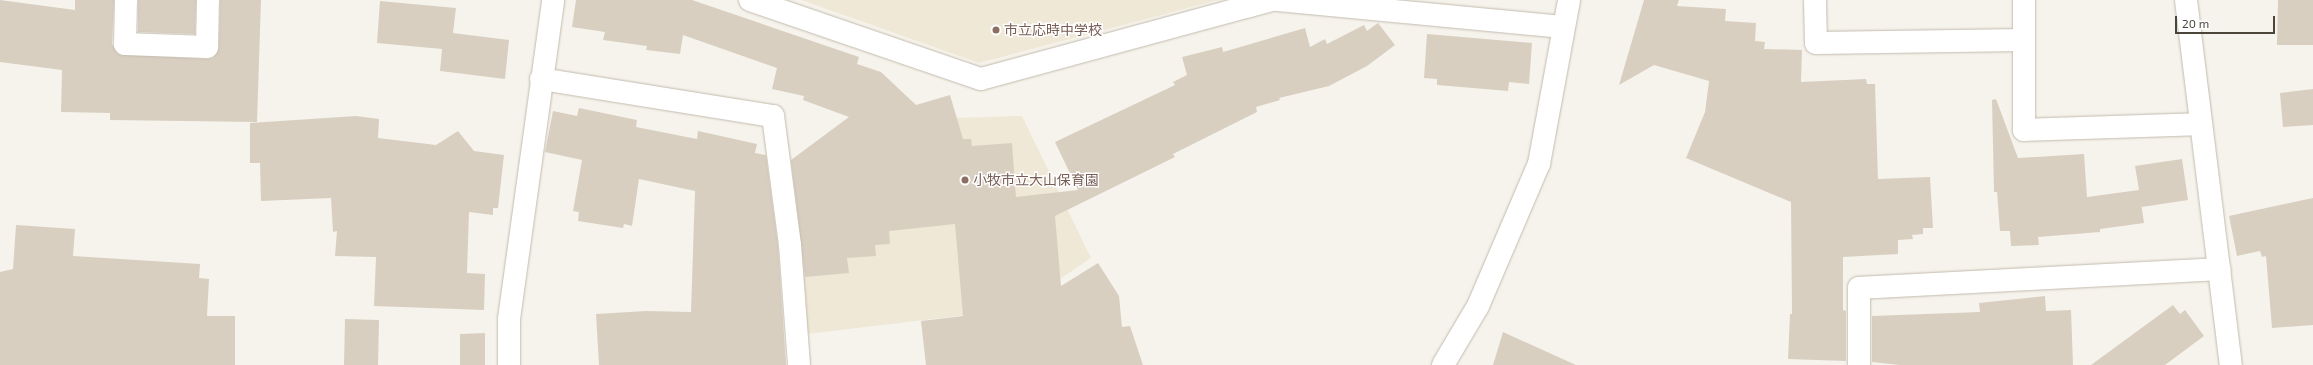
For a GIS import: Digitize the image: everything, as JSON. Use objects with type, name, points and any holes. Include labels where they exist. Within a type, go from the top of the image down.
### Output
[{"type":"street","points":[[126,0],[125,44],[207,47],[208,0]]},
{"type":"street","points":[[510,365],[509,319],[553,0]]},
{"type":"street","points":[[750,0],[981,79],[1271,0]]},
{"type":"street","points":[[1278,0],[1563,27]]},
{"type":"street","points":[[1443,365],[1478,306],[1539,164],[1569,0]]},
{"type":"street","points":[[1816,0],[1816,43],[2024,40]]},
{"type":"street","points":[[2024,0],[2024,130],[2201,124]]},
{"type":"street","points":[[2186,0],[2231,365]]},
{"type":"street","points":[[541,79],[773,116],[790,245],[799,365]]},
{"type":"street","points":[[1859,365],[1859,288],[2219,269]]},
{"type":"shaded area","name":"市立応時中学校","points":[[801,0],[1218,0],[979,63]]},
{"type":"shaded area","name":"小牧市立大山保育園","points":[[1022,116],[1091,258],[1016,309],[807,334],[799,242],[954,118]]},
{"type":"building","points":[[0,0],[75,10],[75,0],[114,0],[112,44],[118,54],[207,59],[213,58],[219,48],[220,0],[261,0],[257,122],[110,120],[110,113],[61,112],[62,70],[0,62]]},
{"type":"building","points":[[138,0],[196,0],[195,34],[138,32]]},
{"type":"building","points":[[576,0],[692,0],[859,57],[857,64],[881,72],[916,105],[950,95],[963,139],[971,139],[972,146],[1012,143],[1016,197],[1078,190],[1055,142],[1175,85],[1173,82],[1187,75],[1182,57],[1222,47],[1223,52],[1305,28],[1310,47],[1325,39],[1327,44],[1364,25],[1367,31],[1378,23],[1395,45],[1367,66],[1329,86],[1279,98],[1280,100],[1256,107],[1257,112],[1173,154],[1175,157],[1055,216],[1061,286],[1098,263],[1119,296],[1122,327],[1130,326],[1143,365],[926,365],[921,321],[963,316],[955,224],[889,231],[890,244],[875,245],[876,256],[847,258],[849,273],[805,277],[791,160],[849,117],[803,100],[804,96],[772,89],[777,68],[683,35],[680,54],[646,50],[647,46],[603,40],[605,32],[572,27]]},
{"type":"building","points":[[1644,0],[1679,0],[1677,6],[1726,9],[1725,21],[1756,23],[1755,41],[1765,42],[1764,49],[1802,50],[1801,82],[1866,79],[1867,84],[1875,84],[1878,179],[1930,177],[1933,228],[1923,228],[1923,234],[1912,235],[1913,239],[1898,240],[1898,254],[1843,257],[1843,310],[1846,311],[1846,361],[1788,359],[1790,314],[1792,314],[1791,202],[1686,158],[1705,112],[1709,81],[1654,65],[1619,85]]},
{"type":"building","points":[[2278,0],[2313,0],[2313,45],[2277,45]]},
{"type":"building","points":[[380,1],[456,8],[453,33],[509,40],[505,79],[440,71],[442,49],[377,43]]},
{"type":"building","points":[[1427,34],[1532,43],[1529,84],[1509,82],[1508,91],[1437,85],[1437,79],[1424,78]]},
{"type":"building","points":[[2313,89],[2313,125],[2283,127],[2280,93]]},
{"type":"building","points":[[1996,99],[2018,158],[2084,154],[2087,197],[2139,190],[2135,166],[2182,159],[2188,200],[2142,207],[2141,203],[2144,223],[2100,229],[2100,232],[2038,237],[2039,245],[2011,246],[2010,231],[2000,231],[1997,192],[1994,192],[1992,100]]},
{"type":"building","points":[[579,108],[637,120],[636,127],[697,139],[698,131],[757,144],[755,153],[766,155],[778,246],[786,365],[599,365],[596,314],[646,311],[691,312],[695,191],[639,179],[632,226],[624,224],[623,228],[578,221],[579,212],[573,211],[582,160],[545,152],[553,111],[577,116]]},
{"type":"building","points":[[356,116],[379,119],[378,138],[436,145],[458,131],[474,151],[504,155],[498,208],[493,208],[493,215],[469,212],[467,273],[485,274],[484,310],[374,306],[376,257],[335,256],[337,231],[333,232],[331,198],[261,201],[260,163],[250,163],[250,123]]},
{"type":"building","points":[[2313,198],[2313,325],[2272,328],[2266,256],[2262,257],[2260,251],[2237,256],[2229,216]]},
{"type":"building","points":[[16,225],[75,229],[73,256],[200,264],[199,278],[209,279],[207,316],[235,316],[235,365],[0,365],[0,272],[13,269]]},
{"type":"building","points":[[2045,296],[2046,311],[2071,310],[2073,365],[1900,365],[1872,362],[1872,316],[1980,312],[1979,303]]},
{"type":"building","points":[[2173,305],[2180,314],[2185,310],[2204,336],[2165,365],[2091,365]]},
{"type":"building","points":[[345,319],[379,320],[378,365],[344,365]]},
{"type":"building","points":[[1503,332],[1576,365],[1493,365]]},
{"type":"building","points":[[485,333],[485,365],[460,365],[460,334]]},
{"type":"place","name":"市立応時中学校","points":[[996,30]]},
{"type":"place","name":"小牧市立大山保育園","points":[[965,180]]}]
